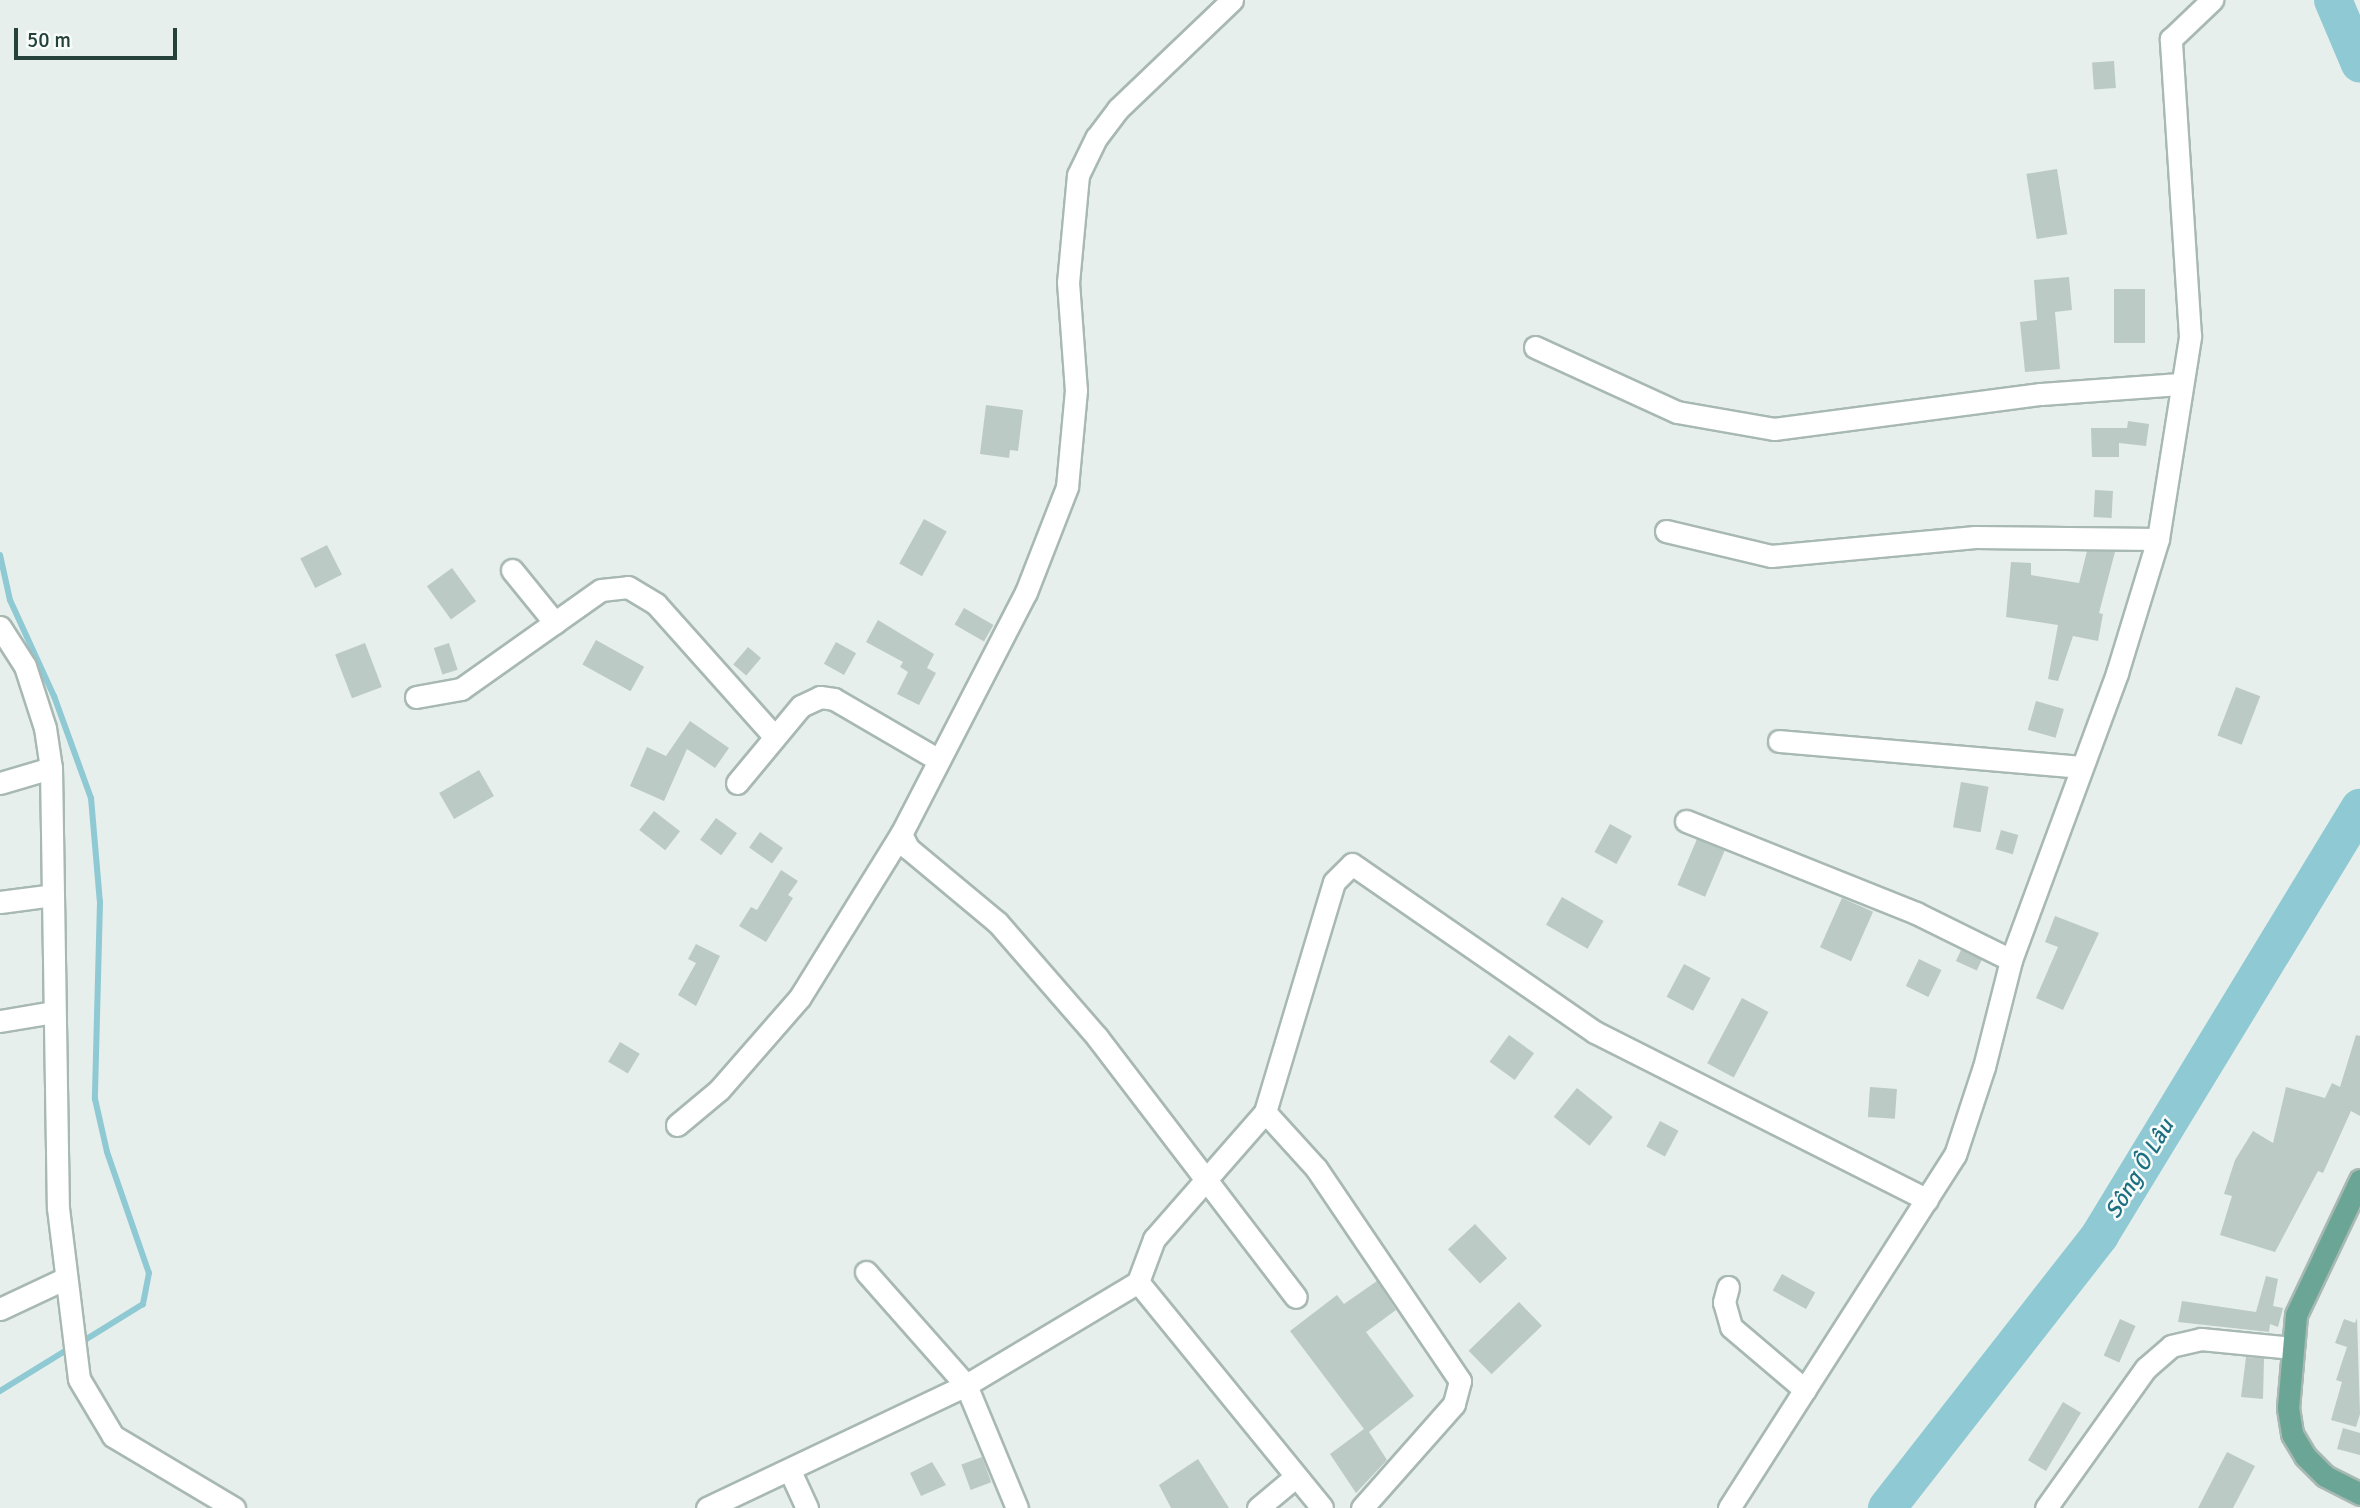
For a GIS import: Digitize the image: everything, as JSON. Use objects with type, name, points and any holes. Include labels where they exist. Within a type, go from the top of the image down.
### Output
[{"type":"main road","points":[[2360,1180],[2297,1315],[2288,1408],[2292,1434],[2325,1476],[2360,1494]]},
{"type":"street","points":[[677,1125],[719,1090],[800,997],[901,834],[1026,592],[1067,486],[1076,390],[1068,282],[1079,175],[1096,138],[1118,109],[1232,0]]},
{"type":"street","points":[[1729,1508],[1955,1154],[1984,1067],[2011,960],[2080,767],[2117,673],[2158,539],[2180,384],[2190,336],[2171,39],[2212,0]]},
{"type":"street","points":[[1535,347],[1676,412],[1774,429],[2041,394],[2180,384]]},
{"type":"street","points":[[1666,531],[1771,556],[1975,537],[2158,539]]},
{"type":"street","points":[[512,570],[555,624]]},
{"type":"street","points":[[416,697],[447,695],[475,682],[613,586],[643,593],[775,737]]},
{"type":"street","points":[[0,627],[25,666],[45,728],[51,768],[58,1208],[70,1325],[79,1378],[113,1436],[234,1508]]},
{"type":"street","points":[[737,783],[801,706],[820,696],[834,699],[939,760]]},
{"type":"street","points":[[1779,741],[2080,767]]},
{"type":"street","points":[[0,783],[51,768]]},
{"type":"street","points":[[1686,821],[1916,913],[2011,960]]},
{"type":"street","points":[[901,834],[908,848],[998,923],[1047,978],[1097,1037],[1296,1297]]},
{"type":"street","points":[[707,1508],[790,1471],[966,1385],[1138,1282],[1154,1239],[1265,1112],[1334,882],[1352,864],[1595,1032],[1927,1200]]},
{"type":"street","points":[[0,902],[53,895]]},
{"type":"street","points":[[0,1021],[54,1012]]},
{"type":"street","points":[[1265,1112],[1316,1168],[1460,1381],[1454,1404],[1362,1508]]},
{"type":"street","points":[[866,1272],[966,1385],[1017,1508]]},
{"type":"street","points":[[0,1309],[66,1278]]},
{"type":"street","points":[[1138,1282],[1294,1478],[1322,1508]]},
{"type":"street","points":[[1728,1287],[1724,1302],[1731,1327],[1805,1390]]},
{"type":"street","points":[[2046,1508],[2146,1368],[2171,1346],[2201,1339],[2293,1348]]},
{"type":"street","points":[[790,1471],[807,1508]]},
{"type":"street","points":[[1258,1508],[1294,1478]]},
{"type":"building","points":[[2114,61],[2116,88],[2094,89],[2092,63]]},
{"type":"building","points":[[2057,169],[2067,234],[2037,239],[2026,174]]},
{"type":"building","points":[[2069,277],[2072,310],[2055,312],[2060,369],[2025,372],[2020,322],[2037,320],[2034,280]]},
{"type":"building","points":[[2114,289],[2145,289],[2145,343],[2114,343]]},
{"type":"building","points":[[986,405],[1023,410],[1018,451],[1010,450],[1009,458],[980,454]]},
{"type":"building","points":[[2128,421],[2149,424],[2146,446],[2119,443],[2119,457],[2092,457],[2091,428],[2127,428]]},
{"type":"building","points":[[2095,490],[2113,491],[2112,518],[2094,517]]},
{"type":"building","points":[[924,519],[947,532],[922,576],[899,564]]},
{"type":"building","points":[[327,545],[342,574],[315,588],[300,559]]},
{"type":"building","points":[[2087,551],[2115,552],[2099,613],[2103,614],[2098,641],[2073,636],[2058,681],[2048,679],[2058,625],[2006,617],[2011,562],[2031,563],[2031,575],[2079,583]]},
{"type":"building","points":[[452,568],[476,601],[451,619],[427,586]]},
{"type":"building","points":[[964,608],[993,625],[984,641],[954,624]]},
{"type":"building","points":[[878,620],[934,654],[927,668],[936,673],[919,705],[897,694],[908,672],[900,667],[903,662],[866,642]]},
{"type":"building","points":[[596,640],[644,667],[631,691],[582,664]]},
{"type":"building","points":[[836,642],[856,653],[844,675],[824,664]]},
{"type":"building","points":[[365,643],[382,687],[352,698],[335,654]]},
{"type":"building","points":[[449,643],[458,670],[442,675],[434,648]]},
{"type":"building","points":[[748,647],[761,658],[746,676],[733,665]]},
{"type":"building","points":[[2236,687],[2260,696],[2242,745],[2217,736]]},
{"type":"building","points":[[2036,701],[2064,709],[2056,738],[2028,730]]},
{"type":"building","points":[[690,721],[729,748],[715,768],[687,749],[664,801],[630,786],[647,747],[666,756]]},
{"type":"building","points":[[479,770],[494,796],[454,819],[439,793]]},
{"type":"building","points":[[1961,782],[1989,787],[1981,832],[1953,827]]},
{"type":"building","points":[[654,811],[680,831],[665,850],[639,830]]},
{"type":"building","points":[[716,818],[737,833],[721,855],[700,840]]},
{"type":"building","points":[[1610,824],[1632,836],[1616,864],[1594,852]]},
{"type":"building","points":[[2001,830],[2018,835],[2013,854],[1995,849]]},
{"type":"building","points":[[760,832],[783,848],[772,864],[749,848]]},
{"type":"building","points":[[1697,839],[1725,851],[1705,897],[1677,885]]},
{"type":"building","points":[[781,870],[798,881],[788,895],[793,898],[766,942],[739,926],[751,907],[757,910]]},
{"type":"building","points":[[1562,897],[1604,921],[1588,949],[1546,925]]},
{"type":"building","points":[[1842,898],[1873,912],[1851,961],[1820,947]]},
{"type":"building","points":[[2055,916],[2099,933],[2063,1010],[2036,998],[2058,947],[2045,942]]},
{"type":"building","points":[[696,944],[720,956],[696,1006],[678,995],[696,963],[688,959]]},
{"type":"building","points":[[1961,950],[1982,960],[1977,971],[1956,961]]},
{"type":"building","points":[[1919,959],[1941,970],[1928,997],[1906,986]]},
{"type":"building","points":[[1684,964],[1710,978],[1693,1011],[1667,997]]},
{"type":"building","points":[[1742,998],[1768,1012],[1734,1077],[1707,1063]]},
{"type":"building","points":[[1509,1035],[1534,1053],[1515,1080],[1490,1062]]},
{"type":"building","points":[[2356,1035],[2360,1036],[2360,1116],[2351,1111],[2323,1173],[2318,1171],[2275,1252],[2220,1235],[2232,1196],[2224,1194],[2235,1160],[2253,1131],[2273,1143],[2286,1087],[2325,1098],[2332,1083],[2340,1087]]},
{"type":"building","points":[[620,1042],[640,1054],[628,1074],[608,1062]]},
{"type":"building","points":[[1870,1087],[1897,1089],[1895,1119],[1868,1117]]},
{"type":"building","points":[[1577,1088],[1613,1117],[1589,1146],[1554,1117]]},
{"type":"building","points":[[1660,1121],[1679,1131],[1665,1156],[1646,1147]]},
{"type":"building","points":[[1475,1224],[1507,1258],[1480,1284],[1448,1249]]},
{"type":"building","points":[[1782,1274],[1815,1292],[1806,1309],[1773,1291]]},
{"type":"building","points":[[2266,1276],[2278,1279],[2273,1306],[2283,1308],[2278,1327],[2270,1324],[2269,1332],[2178,1322],[2182,1301],[2256,1312]]},
{"type":"building","points":[[1377,1281],[1396,1310],[1366,1332],[1414,1396],[1369,1432],[1387,1460],[1356,1493],[1330,1454],[1364,1429],[1290,1331],[1337,1295],[1344,1304]]},
{"type":"building","points":[[1519,1302],[1542,1326],[1492,1374],[1469,1351]]},
{"type":"building","points":[[2357,1318],[2360,1414],[2356,1427],[2331,1420],[2342,1382],[2336,1380],[2347,1347],[2335,1343],[2344,1319],[2355,1323]]},
{"type":"building","points":[[2120,1319],[2136,1326],[2119,1362],[2104,1356]]},
{"type":"building","points":[[2246,1357],[2264,1358],[2263,1399],[2241,1397]]},
{"type":"building","points":[[2063,1402],[2081,1413],[2046,1471],[2028,1460]]},
{"type":"building","points":[[2343,1428],[2360,1433],[2360,1455],[2337,1449]]},
{"type":"building","points":[[2227,1452],[2255,1466],[2233,1508],[2198,1508]]},
{"type":"building","points":[[982,1457],[991,1482],[971,1490],[961,1465]]},
{"type":"building","points":[[1198,1459],[1229,1508],[1171,1508],[1159,1485]]},
{"type":"building","points":[[932,1462],[946,1485],[921,1496],[910,1473]]},
{"type":"waterway","name":"Sông Ô Lâu","points":[[2333,0],[2360,64]]},
{"type":"waterway","points":[[0,555],[10,600],[54,696],[91,798],[100,902],[95,1099],[107,1152],[149,1273],[143,1304],[80,1343]]},
{"type":"waterway","name":"Sông Ô Lâu","points":[[1887,1508],[2100,1235],[2360,808]]},
{"type":"waterway","points":[[0,1391],[70,1348]]}]
